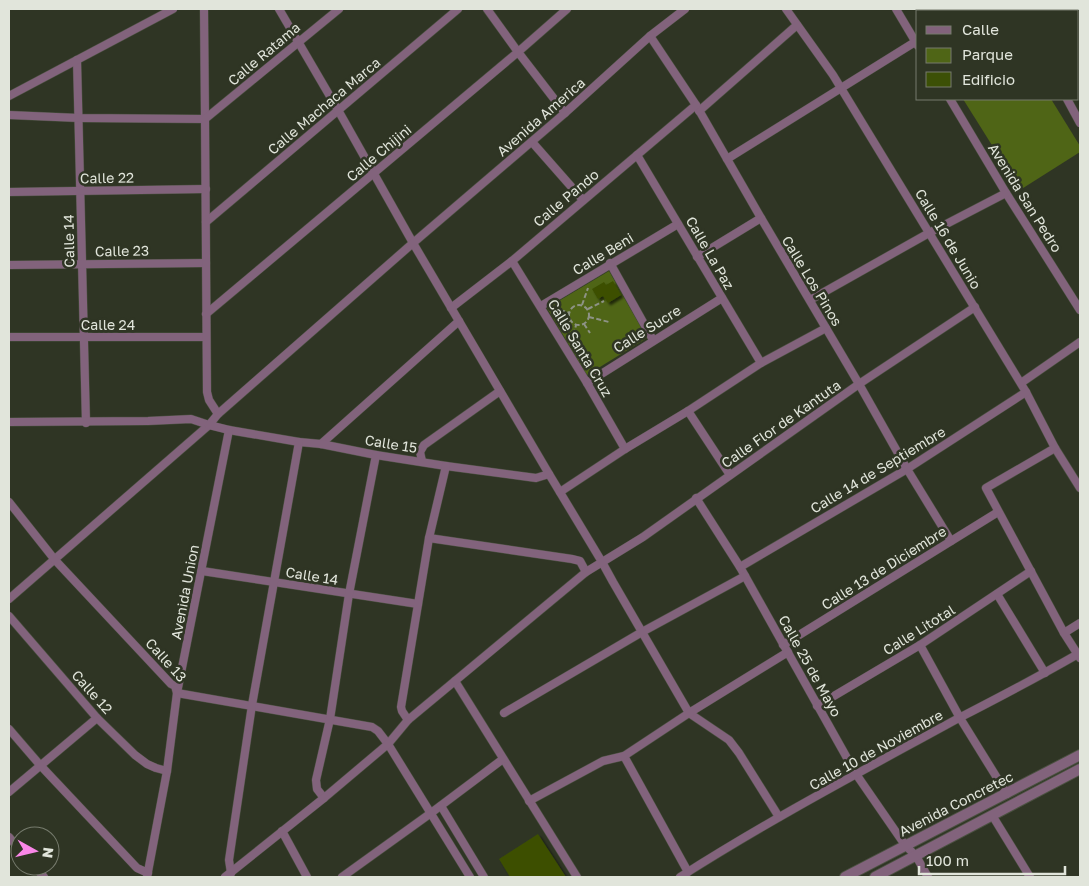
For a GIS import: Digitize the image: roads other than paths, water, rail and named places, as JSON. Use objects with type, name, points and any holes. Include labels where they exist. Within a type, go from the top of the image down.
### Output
[{"type":"street","points":[[9,96],[173,9]]},
{"type":"street","points":[[204,9],[207,392],[209,400],[218,414]]},
{"type":"street","points":[[279,9],[413,243],[689,713],[729,740],[779,817]]},
{"type":"street","name":"Calle Ratama","points":[[205,119],[338,9]]},
{"type":"street","name":"Calle Machaca Marca","points":[[206,222],[458,9]]},
{"type":"street","points":[[487,9],[565,113]]},
{"type":"street","name":"Calle Chijini","points":[[206,314],[567,9]]},
{"type":"street","name":"Avenida America","points":[[9,599],[209,425],[218,414],[413,243],[532,142],[650,36],[685,9]]},
{"type":"street","name":"Calle 16 de Junio","points":[[786,9],[842,89],[1021,383],[1055,448],[1080,488]]},
{"type":"street","points":[[896,9],[916,42]]},
{"type":"street","name":"Calle Pando","points":[[451,308],[512,261],[637,154],[698,108],[797,25]]},
{"type":"street","name":"Calle Los Pinos","points":[[650,36],[698,108],[907,469],[951,541]]},
{"type":"street","points":[[727,159],[916,45]]},
{"type":"street","name":"Calle 14","points":[[77,60],[86,423]]},
{"type":"street","name":"Avenida San Pedro","points":[[951,100],[1006,193],[1080,310]]},
{"type":"street","points":[[1068,100],[1080,123]]},
{"type":"street","points":[[9,116],[205,119]]},
{"type":"street","points":[[532,142],[583,200]]},
{"type":"street","name":"Calle La Paz","points":[[637,154],[761,363]]},
{"type":"street","name":"Calle 22","points":[[9,192],[206,189]]},
{"type":"street","points":[[810,300],[929,233],[1006,193]]},
{"type":"street","points":[[697,257],[761,218]]},
{"type":"street","name":"Calle Beni","points":[[540,306],[678,224]]},
{"type":"street","name":"Calle Santa Cruz","points":[[512,261],[625,449]]},
{"type":"street","name":"Calle 23","points":[[9,265],[206,263]]},
{"type":"street","points":[[610,263],[653,340]]},
{"type":"street","name":"Calle Sucre","points":[[587,383],[722,298]]},
{"type":"street","name":"Calle Flor de Kantuta","points":[[228,875],[388,744],[408,720],[586,572],[643,537],[859,384],[975,307]]},
{"type":"street","points":[[321,444],[459,321]]},
{"type":"street","points":[[560,492],[761,363],[826,328]]},
{"type":"street","name":"Calle 24","points":[[9,337],[206,337]]},
{"type":"street","points":[[1021,383],[1080,342]]},
{"type":"street","points":[[422,461],[420,452],[424,445],[500,391]]},
{"type":"street","name":"Calle 14 de Septiembre","points":[[740,567],[907,469],[1026,392]]},
{"type":"street","points":[[688,411],[730,475]]},
{"type":"street","points":[[9,422],[86,423],[191,419],[209,425]]},
{"type":"street","name":"Calle 15","points":[[209,425],[229,430],[446,466],[536,478],[549,474]]},
{"type":"street","name":"Avenida Union","points":[[147,875],[167,771],[177,693],[229,430]]},
{"type":"street","points":[[228,875],[252,705],[299,442]]},
{"type":"street","points":[[1055,448],[986,488],[1064,633],[1079,656]]},
{"type":"street","points":[[324,798],[317,789],[316,780],[330,719],[349,594],[376,455]]},
{"type":"street","points":[[408,720],[401,707],[429,538],[446,466]]},
{"type":"street","name":"Calle 25 de Mayo","points":[[696,498],[740,567],[856,774],[905,846],[916,856],[928,877]]},
{"type":"street","name":"Calle 13","points":[[9,502],[55,560],[171,684],[175,686],[177,693],[330,719],[372,727],[378,731],[388,744],[470,877]]},
{"type":"street","name":"Calle 13 de Diciembre","points":[[783,645],[998,512]]},
{"type":"street","points":[[429,538],[572,559],[580,561],[586,572]]},
{"type":"street","name":"Calle Litotal","points":[[818,706],[920,645],[1031,571]]},
{"type":"street","name":"Calle 14","points":[[202,572],[418,604]]},
{"type":"street","points":[[504,713],[642,632],[745,576]]},
{"type":"street","points":[[998,594],[1045,673]]},
{"type":"street","name":"Calle 12","points":[[9,616],[97,718],[135,755],[151,766],[167,771]]},
{"type":"street","points":[[1064,633],[1080,623]]},
{"type":"street","points":[[920,645],[960,718],[1007,794]]},
{"type":"street","points":[[529,800],[603,761],[624,756],[689,713],[788,652]]},
{"type":"street","name":"Calle 10 de Noviembre","points":[[680,877],[779,817],[856,774],[1079,656]]},
{"type":"street","points":[[455,681],[577,877]]},
{"type":"street","points":[[9,792],[97,718]]},
{"type":"street","points":[[9,729],[40,766],[137,868],[147,875]]},
{"type":"street","name":"Avenida Concretec","points":[[845,877],[1080,755]]},
{"type":"street","points":[[624,756],[688,872]]},
{"type":"street","points":[[342,877],[355,873],[430,813],[503,759]]},
{"type":"street","name":"Avenida Concretec","points":[[875,877],[1080,769]]},
{"type":"street","points":[[440,806],[484,877]]},
{"type":"street","points":[[992,815],[1030,877]]},
{"type":"street","points":[[282,831],[308,877]]}]
